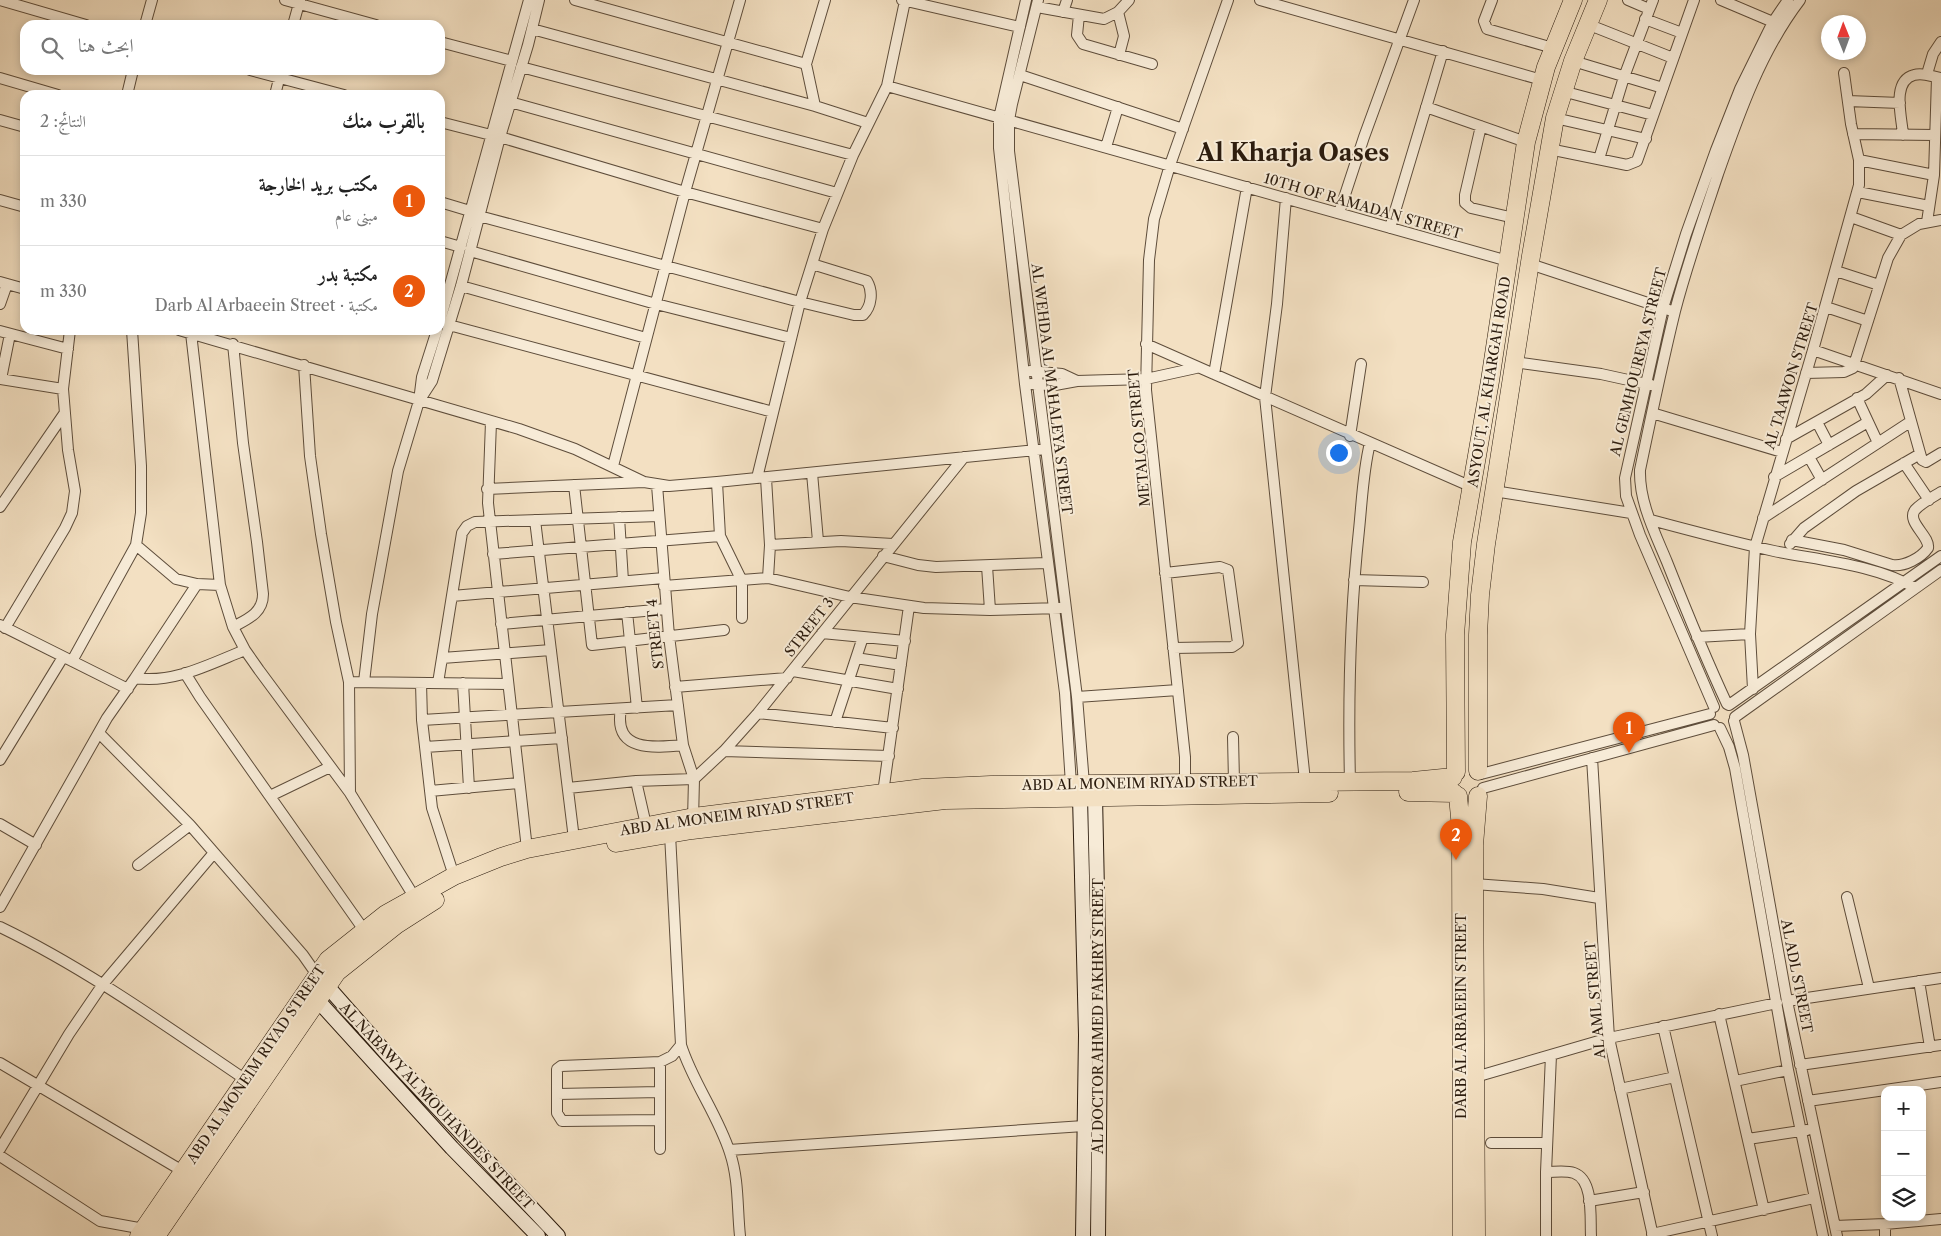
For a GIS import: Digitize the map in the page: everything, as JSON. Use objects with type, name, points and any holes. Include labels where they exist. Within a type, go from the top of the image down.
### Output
[{"type":"highway","name":"ASYOUT, AL KHARGAH ROAD","points":[[1455,785],[1456,616],[1461,551],[1490,381],[1526,142],[1542,80],[1573,0]]},
{"type":"highway","name":"ASYOUT, AL KHARGAH ROAD","points":[[1480,782],[1479,609],[1494,491],[1549,149],[1562,91],[1572,61],[1598,0]]},
{"type":"highway","points":[[1466,767],[1480,782],[1471,799],[1464,799],[1455,785],[1466,767]]},
{"type":"highway","name":"ABD AL MONEIM RIYAD STREET","points":[[1185,789],[1234,781],[1413,781],[1455,785]]},
{"type":"highway","name":"DARB AL ARBAEEIN STREET","points":[[1468,920],[1474,884],[1474,833],[1480,782]]},
{"type":"highway","name":"ABD AL MONEIM RIYAD STREET","points":[[222,1128],[246,1080],[317,988],[348,962],[396,925],[422,908],[480,878],[504,868],[552,854],[670,834],[693,824],[923,788],[969,792],[1455,785]]},
{"type":"highway","name":"DARB AL ARBAEEIN STREET","points":[[1455,785],[1461,822],[1468,920],[1468,1079],[1462,1236]]},
{"type":"highway","name":"ABD AL MONEIM RIYAD STREET","points":[[146,1234],[189,1176],[317,988],[328,960],[386,914],[454,876],[500,857],[527,849],[646,825],[693,824],[902,805],[969,792]]},
{"type":"highway","name":"DARB AL ARBAEEIN STREET","points":[[1468,1079],[1476,1236]]},
{"type":"street","points":[[0,0],[69,20]]},
{"type":"street","points":[[146,20],[152,0]]},
{"type":"street","points":[[285,0],[299,2],[359,20]]},
{"type":"street","points":[[495,136],[510,102],[529,0]]},
{"type":"street","points":[[445,323],[495,136],[517,64],[532,29],[539,0]]},
{"type":"street","points":[[575,0],[806,64]]},
{"type":"street","points":[[614,466],[685,192],[740,0]]},
{"type":"street","points":[[815,106],[806,64],[825,0]]},
{"type":"street","points":[[768,578],[770,545],[761,478],[773,412],[800,302],[823,228],[853,155],[887,86],[903,0],[1020,27]]},
{"type":"street","name":"AL WEHDA AL MAHALEYA STREET","points":[[1026,0],[999,148],[1023,371],[1047,563],[1066,693],[1070,754],[1083,790]]},
{"type":"street","points":[[1063,12],[1066,0]]},
{"type":"street","points":[[1037,4],[1079,16],[1104,19],[1118,12],[1129,0]]},
{"type":"street","name":"METALCO STREET","points":[[1185,789],[1178,690],[1146,379],[1151,240],[1154,219],[1170,165],[1228,0]]},
{"type":"street","points":[[1260,0],[1542,80]]},
{"type":"street","points":[[1339,213],[1414,0]]},
{"type":"street","points":[[1492,0],[1484,21],[1487,29],[1553,48]]},
{"type":"street","points":[[1628,0],[1649,9],[1682,33]]},
{"type":"street","points":[[1549,149],[1627,165],[1632,164],[1640,157],[1694,0]]},
{"type":"street","name":"AL GEMHOUREYA STREET","points":[[1712,710],[1630,509],[1625,487],[1626,469],[1663,308],[1686,234],[1749,92],[1756,66],[1773,22],[1788,0]]},
{"type":"street","name":"AL GEMHOUREYA STREET","points":[[1756,66],[1800,0]]},
{"type":"street","points":[[1727,1],[1773,22]]},
{"type":"street","points":[[294,20],[299,2]]},
{"type":"street","name":"AL WEHDA AL MAHALEYA STREET","points":[[1037,4],[1020,75],[1004,119],[1077,697],[1083,790]]},
{"type":"street","points":[[1599,159],[1635,44],[1649,9]]},
{"type":"street","points":[[1118,12],[1124,36],[1119,55]]},
{"type":"street","points":[[1079,16],[1076,35],[1080,42],[1086,46],[1152,64]]},
{"type":"street","points":[[1587,24],[1673,58]]},
{"type":"street","points":[[532,29],[815,106],[868,124]]},
{"type":"street","points":[[1927,74],[1933,54],[1941,42]]},
{"type":"street","points":[[445,43],[853,155]]},
{"type":"street","points":[[1390,228],[1443,51]]},
{"type":"street","points":[[1572,61],[1663,88]]},
{"type":"street","name":"AL TAAWON STREET","points":[[1753,689],[1750,634],[1755,547],[1858,192],[1859,160],[1844,73]]},
{"type":"street","points":[[1904,135],[1900,103],[1900,93],[1904,82],[1915,74],[1927,74],[1939,78],[1934,175],[1927,222]]},
{"type":"street","points":[[128,90],[132,75]]},
{"type":"street","points":[[276,90],[280,75]]},
{"type":"street","points":[[287,75],[330,90]]},
{"type":"street","points":[[1020,75],[1183,129]]},
{"type":"street","points":[[0,78],[41,90]]},
{"type":"street","name":"10TH OF RAMADAN STREET","points":[[887,86],[1508,260]]},
{"type":"street","points":[[1562,91],[1654,115]]},
{"type":"street","points":[[1848,101],[1900,103]]},
{"type":"street","points":[[510,102],[837,193]]},
{"type":"street","points":[[1106,147],[1118,108]]},
{"type":"street","points":[[1426,108],[1526,142]]},
{"type":"street","points":[[1556,118],[1646,139]]},
{"type":"street","points":[[0,120],[20,126]]},
{"type":"street","points":[[445,123],[495,136],[685,192],[823,228]]},
{"type":"street","points":[[1481,126],[1465,203],[1471,208],[1514,218]]},
{"type":"street","points":[[1853,134],[1935,135]]},
{"type":"street","name":"AL GEMHOUREYA STREET","points":[[1721,152],[1675,312],[1640,470],[1643,500],[1652,525],[1697,638],[1728,704]]},
{"type":"street","points":[[1859,160],[1934,175]]},
{"type":"street","points":[[1214,374],[1247,187]]},
{"type":"street","points":[[1858,192],[1930,206]]},
{"type":"street","points":[[1286,198],[1277,304],[1265,397],[1305,781]]},
{"type":"street","points":[[0,200],[20,206]]},
{"type":"street","points":[[445,204],[474,214],[800,302],[863,315],[869,308],[871,292],[868,281],[812,264]]},
{"type":"street","points":[[1852,217],[1901,235]]},
{"type":"street","points":[[1806,373],[1847,371],[1853,368],[1879,285],[1891,253],[1901,235],[1912,227],[1941,220]]},
{"type":"street","points":[[1686,234],[1696,238]]},
{"type":"street","points":[[445,243],[656,304],[791,338]]},
{"type":"street","points":[[445,323],[461,286],[466,249]]},
{"type":"street","points":[[1530,264],[1675,312]]},
{"type":"street","points":[[1836,271],[1879,285]]},
{"type":"street","points":[[0,304],[4,283],[20,288]]},
{"type":"street","points":[[461,286],[646,338]]},
{"type":"street","points":[[1826,307],[1868,321]]},
{"type":"street","points":[[445,323],[773,412]]},
{"type":"street","points":[[0,331],[68,349]]},
{"type":"street","points":[[10,334],[0,379],[62,389]]},
{"type":"street","points":[[69,335],[62,389],[75,491],[72,513],[65,528],[2,626],[128,689]]},
{"type":"street","points":[[0,760],[68,659],[136,545],[140,513],[141,466],[132,335]]},
{"type":"street","points":[[191,335],[220,585],[233,627],[246,650],[350,793],[416,898]]},
{"type":"street","points":[[213,335],[233,344],[547,438],[614,466],[644,482],[657,485],[669,486],[761,478],[1046,449]]},
{"type":"street","points":[[364,682],[372,614],[386,528],[398,471],[419,401],[422,377],[435,335]]},
{"type":"street","points":[[419,401],[432,381],[442,335]]},
{"type":"street","points":[[233,344],[243,443],[263,594],[263,601],[258,611],[233,627]]},
{"type":"street","points":[[1146,344],[1196,368],[1214,374],[1350,436],[1472,488]]},
{"type":"street","points":[[1813,350],[1941,394]]},
{"type":"street","points":[[1514,362],[1601,374],[1659,387]]},
{"type":"street","points":[[1350,436],[1362,364]]},
{"type":"street","points":[[304,365],[310,456],[321,534],[334,614],[349,682],[350,793]]},
{"type":"street","points":[[1025,384],[1055,385],[1077,381],[1146,379],[1196,368]]},
{"type":"street","points":[[1023,371],[1062,374],[1077,381]]},
{"type":"street","points":[[1786,438],[1858,398],[1873,388],[1887,374]]},
{"type":"street","points":[[1899,378],[1922,460],[1926,462],[1941,452]]},
{"type":"street","points":[[1858,398],[1878,443]]},
{"type":"street","points":[[1652,413],[1782,452]]},
{"type":"street","points":[[0,507],[46,437],[64,414]]},
{"type":"street","points":[[491,422],[487,489],[518,783],[527,849]]},
{"type":"street","points":[[1817,422],[1829,445]]},
{"type":"street","points":[[1774,477],[1868,422]]},
{"type":"street","points":[[1764,518],[1910,422]]},
{"type":"street","points":[[1350,782],[1349,730],[1354,580],[1364,474],[1370,443]]},
{"type":"street","points":[[1784,553],[1792,540],[1804,528],[1856,491],[1920,454]]},
{"type":"street","name":"STREET 3","points":[[694,779],[724,751],[758,713],[964,457]]},
{"type":"street","points":[[1809,457],[1822,480]]},
{"type":"street","points":[[1904,463],[1929,500]]},
{"type":"street","points":[[812,473],[818,541]]},
{"type":"street","points":[[487,489],[644,482]]},
{"type":"street","points":[[717,482],[720,536],[742,581],[742,618]]},
{"type":"street","points":[[574,485],[592,645],[724,630]]},
{"type":"street","name":"STREET 4","points":[[657,485],[668,636],[683,745],[694,779]]},
{"type":"street","points":[[1494,491],[1630,509],[1643,500]]},
{"type":"street","points":[[1792,540],[1844,550],[1892,565],[1902,566],[1927,551],[1929,542],[1913,518],[1914,511],[1929,500],[1940,495]]},
{"type":"street","points":[[438,683],[464,529],[475,522],[490,521],[659,516]]},
{"type":"street","points":[[619,518],[623,582]]},
{"type":"street","points":[[535,520],[574,839]]},
{"type":"street","points":[[1640,535],[1645,528],[1652,525],[1875,571],[1905,582],[1915,588]]},
{"type":"street","points":[[493,554],[720,536]]},
{"type":"street","points":[[770,545],[841,540],[893,544]]},
{"type":"street","points":[[136,545],[171,576],[183,582],[220,585]]},
{"type":"street","points":[[883,556],[918,565],[936,567],[1047,563]]},
{"type":"street","points":[[1480,782],[1580,748],[1712,710],[1720,704],[1728,704],[1753,689],[1941,556]]},
{"type":"street","points":[[1875,571],[1878,560]]},
{"type":"street","points":[[987,566],[990,610]]},
{"type":"street","points":[[1165,573],[1220,567],[1228,570],[1238,643],[1232,647],[1173,648]]},
{"type":"street","points":[[1480,782],[1588,759],[1717,726],[1728,727],[1735,719],[1941,570]]},
{"type":"street","points":[[452,596],[585,584],[742,581],[768,578],[850,597],[909,606],[990,610],[1066,608]]},
{"type":"street","points":[[1354,580],[1423,582]]},
{"type":"street","points":[[0,907],[99,733],[197,584]]},
{"type":"street","points":[[884,793],[909,606]]},
{"type":"street","points":[[501,624],[666,609]]},
{"type":"street","points":[[627,612],[637,708]]},
{"type":"street","points":[[822,632],[905,641]]},
{"type":"street","points":[[1697,638],[1750,634]]},
{"type":"street","points":[[835,722],[863,637]]},
{"type":"street","points":[[134,678],[155,680],[185,673],[246,650]]},
{"type":"street","points":[[442,658],[551,650]]},
{"type":"street","points":[[856,658],[901,665]]},
{"type":"street","points":[[185,673],[364,930]]},
{"type":"street","points":[[675,687],[790,674],[849,680],[898,689]]},
{"type":"street","points":[[349,682],[508,684]]},
{"type":"street","points":[[421,683],[422,720],[430,791],[436,825],[454,876]]},
{"type":"street","points":[[463,683],[469,788]]},
{"type":"street","points":[[1077,697],[1178,690]]},
{"type":"street","points":[[1728,704],[1733,708],[1735,719]]},
{"type":"street","points":[[422,720],[678,705]]},
{"type":"street","points":[[621,709],[620,727],[624,735],[631,742],[639,746],[651,747],[683,745]]},
{"type":"street","points":[[1712,710],[1711,720],[1717,726]]},
{"type":"street","points":[[758,713],[892,728]]},
{"type":"street","name":"AL ADL STREET","points":[[1735,719],[1743,755],[1782,1002],[1788,1070],[1823,1236]]},
{"type":"street","name":"AL ADL STREET","points":[[1717,726],[1729,747],[1735,768],[1782,1002],[1800,1065],[1836,1231]]},
{"type":"street","points":[[99,733],[190,825],[303,955],[317,988]]},
{"type":"street","points":[[1233,737],[1234,781]]},
{"type":"street","points":[[425,747],[562,738]]},
{"type":"street","points":[[1604,742],[1607,754]]},
{"type":"street","name":"AL AML STREET","points":[[1580,748],[1588,759],[1609,1038],[1653,1235]]},
{"type":"street","points":[[724,751],[888,756]]},
{"type":"street","points":[[1070,754],[1082,753]]},
{"type":"street","points":[[270,796],[330,767]]},
{"type":"street","points":[[568,788],[636,781],[694,779],[693,824]]},
{"type":"street","points":[[636,781],[646,825]]},
{"type":"street","points":[[430,791],[518,783]]},
{"type":"street","name":"AL DOCTOR AHMED FAKHRY STREET","points":[[1083,790],[1086,1035],[1083,1236]]},
{"type":"street","name":"AL DOCTOR AHMED FAKHRY STREET","points":[[1083,790],[1100,1035],[1098,1236]]},
{"type":"street","points":[[0,824],[36,845]]},
{"type":"street","points":[[138,865],[190,825]]},
{"type":"street","points":[[670,834],[681,1045],[690,1070],[729,1150],[736,1177],[740,1236]]},
{"type":"street","points":[[0,1149],[69,1034],[104,984],[214,854]]},
{"type":"street","points":[[1474,884],[1543,889],[1599,898]]},
{"type":"street","points":[[1847,897],[1869,988]]},
{"type":"street","points":[[0,927],[38,945],[104,984],[246,1080]]},
{"type":"street","points":[[1468,1079],[1609,1038],[1663,1026],[1782,1002],[1941,978]]},
{"type":"street","points":[[1919,981],[1930,1047]]},
{"type":"street","name":"AL NABAWY AL MOUHANDES STREET","points":[[317,988],[387,1054],[558,1236]]},
{"type":"street","name":"AL NABAWY AL MOUHANDES STREET","points":[[317,988],[452,1148],[538,1236]]},
{"type":"street","points":[[1720,1014],[1764,1210]]},
{"type":"street","points":[[1663,1026],[1712,1236]]},
{"type":"street","points":[[1086,1035],[1100,1035]]},
{"type":"street","points":[[660,1120],[565,1122],[558,1116],[557,1072],[562,1066],[660,1062],[672,1056],[681,1045]]},
{"type":"street","points":[[1800,1065],[1941,1046]]},
{"type":"street","points":[[1546,1236],[1546,1172],[1551,1055]]},
{"type":"street","points":[[660,1062],[660,1149]]},
{"type":"street","points":[[0,1063],[40,1085],[189,1176]]},
{"type":"street","points":[[1735,1081],[1788,1070]]},
{"type":"street","points":[[1620,1089],[1675,1078]]},
{"type":"street","points":[[1913,1086],[1941,1082]]},
{"type":"street","points":[[1808,1101],[1881,1091]]},
{"type":"street","points":[[557,1094],[660,1092]]},
{"type":"street","points":[[729,1150],[1084,1126]]},
{"type":"street","points":[[1748,1139],[1813,1129]]},
{"type":"street","points":[[452,1148],[465,1137]]},
{"type":"street","points":[[1491,1143],[1547,1143]]},
{"type":"street","points":[[0,1156],[100,1221],[146,1234]]},
{"type":"street","points":[[1546,1172],[1572,1172],[1580,1176],[1585,1182],[1589,1201],[1591,1236]]},
{"type":"street","points":[[1589,1201],[1644,1192]]},
{"type":"street","points":[[1653,1235],[1814,1198]]},
{"type":"street","points":[[1083,1210],[1098,1210]]},
{"type":"street","points":[[1836,1231],[1884,1224],[1941,1219]]},
{"type":"street","points":[[1884,1224],[1885,1236]]},
{"type":"place","name":"مكتب بريد الخارجة","points":[[1629,753]]},
{"type":"place","name":"مكتبة بدر","points":[[1456,860]]},
{"type":"district","name":"Al Kharja Oases","points":[[1293,152]]}]
